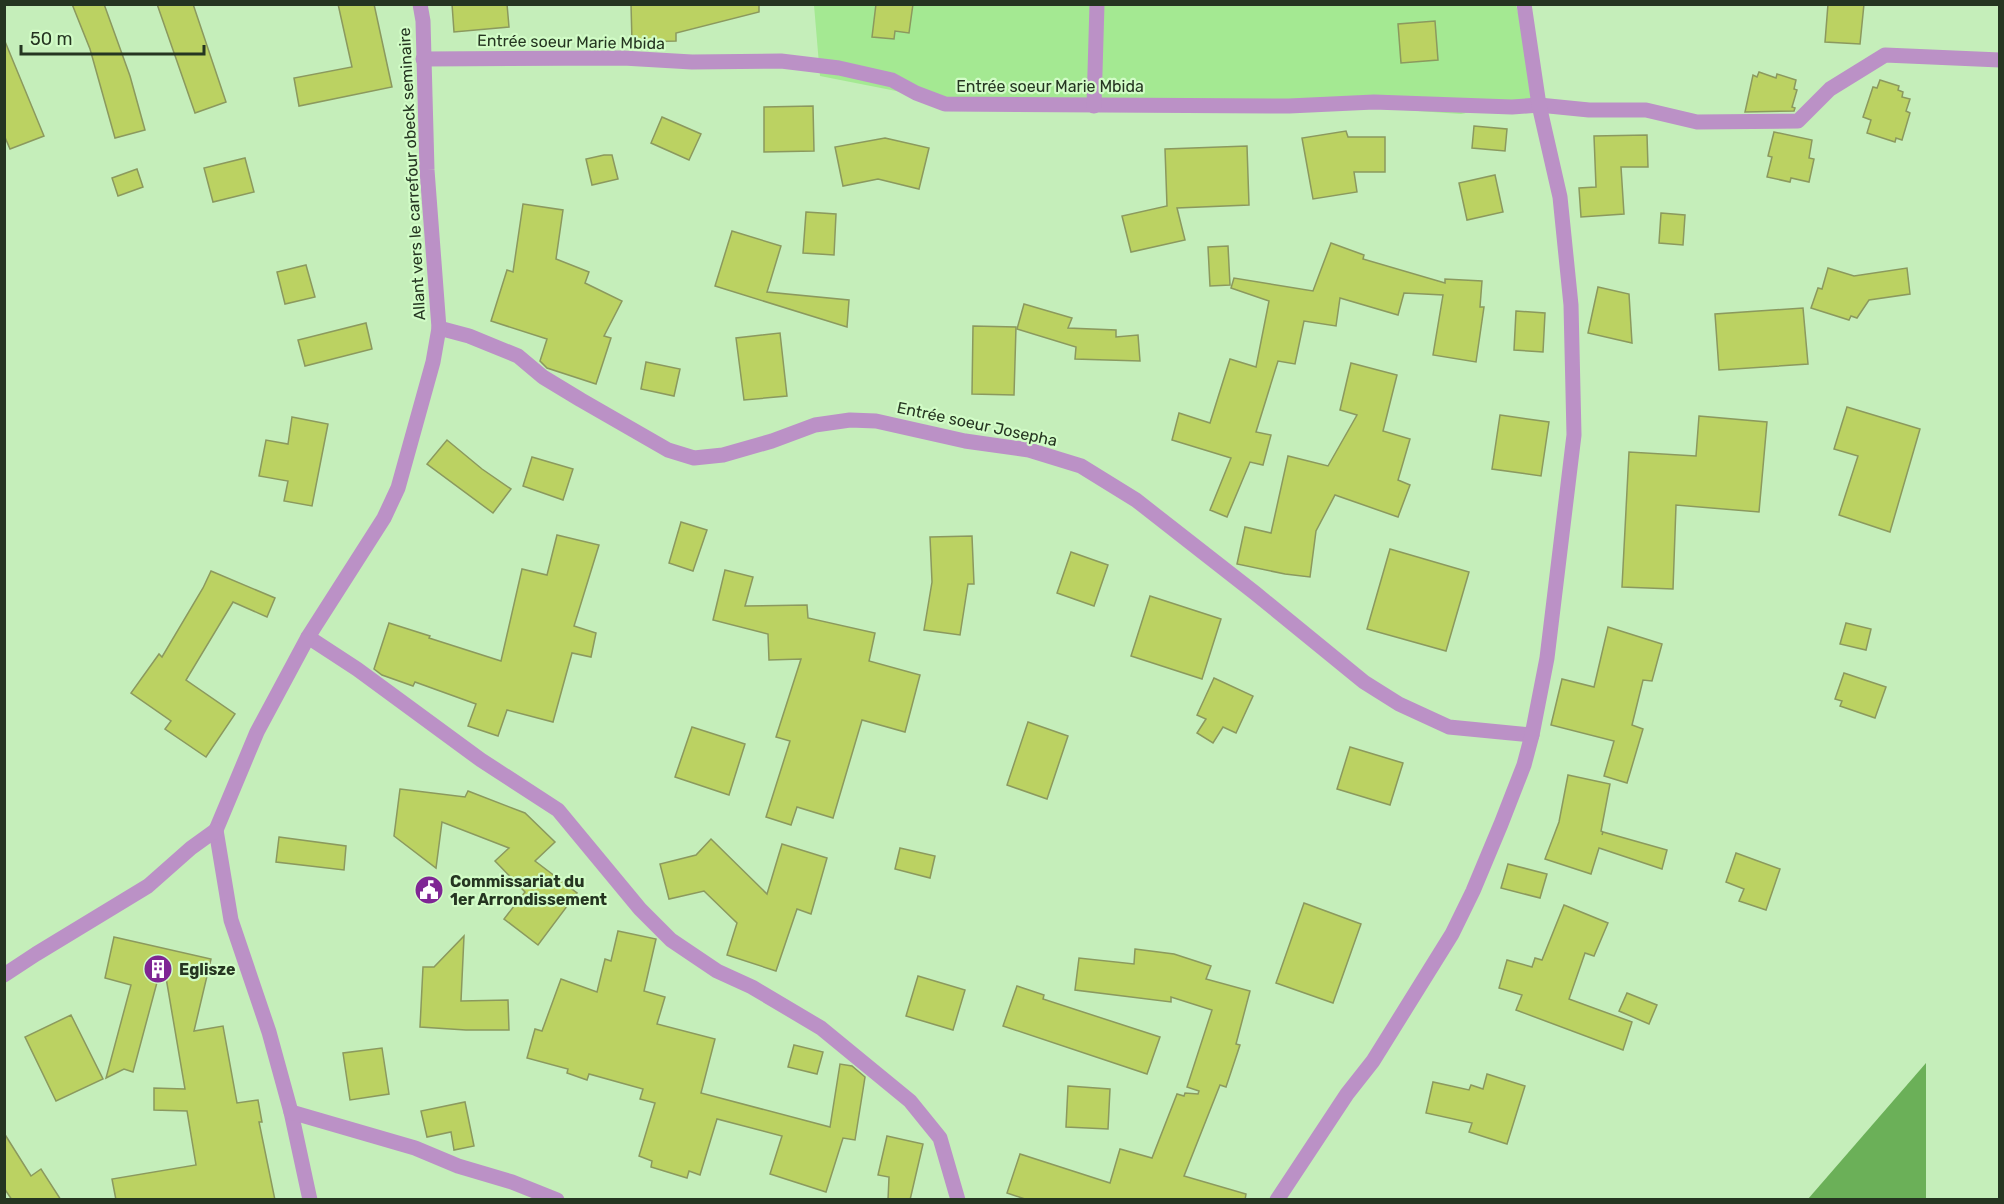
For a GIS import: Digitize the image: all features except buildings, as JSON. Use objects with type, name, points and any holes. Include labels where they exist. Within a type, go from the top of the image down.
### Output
[{"type":"street","name":"Allant vers le carrefour obeck seminaire","points":[[216,830],[257,732],[308,636],[384,518],[398,489],[433,363],[439,328],[427,170],[423,21],[420,4]]},
{"type":"street","points":[[1094,106],[1097,4]]},
{"type":"street","points":[[1277,1200],[1347,1094],[1373,1061],[1452,934],[1501,824],[1524,765],[1532,735],[1549,646],[1574,435],[1571,305],[1560,197],[1539,105],[1524,4]]},
{"type":"street","name":"Entrée soeur Marie Mbida","points":[[423,58],[623,58],[692,62],[781,62],[839,68],[892,80],[916,93],[945,104],[1289,106],[1374,102],[1512,107],[1539,105],[1589,110],[1646,110],[1697,122],[1798,121],[1830,89],[1885,54],[2000,60]]},
{"type":"street","name":"Entrée soeur Josepha","points":[[439,328],[470,336],[518,356],[543,377],[590,405],[668,450],[694,458],[723,455],[772,441],[815,425],[850,420],[876,422],[965,441],[1029,450],[1081,466],[1136,500],[1364,682],[1399,704],[1449,727],[1532,735]]},
{"type":"street","points":[[308,636],[481,760],[558,810],[640,909],[671,940],[717,971],[752,987],[820,1028],[910,1101],[940,1138],[958,1200]]},
{"type":"street","points":[[4,975],[148,886],[191,848],[216,830],[231,920],[269,1032],[291,1112],[310,1200]]},
{"type":"street","points":[[291,1112],[415,1148],[458,1166],[512,1182],[557,1200]]},
{"type":"green space","points":[[814,5],[1516,5],[1530,58],[1533,99],[1461,114],[1275,101],[947,101],[820,76]]},
{"type":"green space","points":[[1926,1063],[1926,1199],[1808,1199]]},
{"type":"place","name":"Commissariat du 1er Arrondissement","points":[[429,890]]},
{"type":"place","name":"Eglisze","points":[[158,969]]}]
